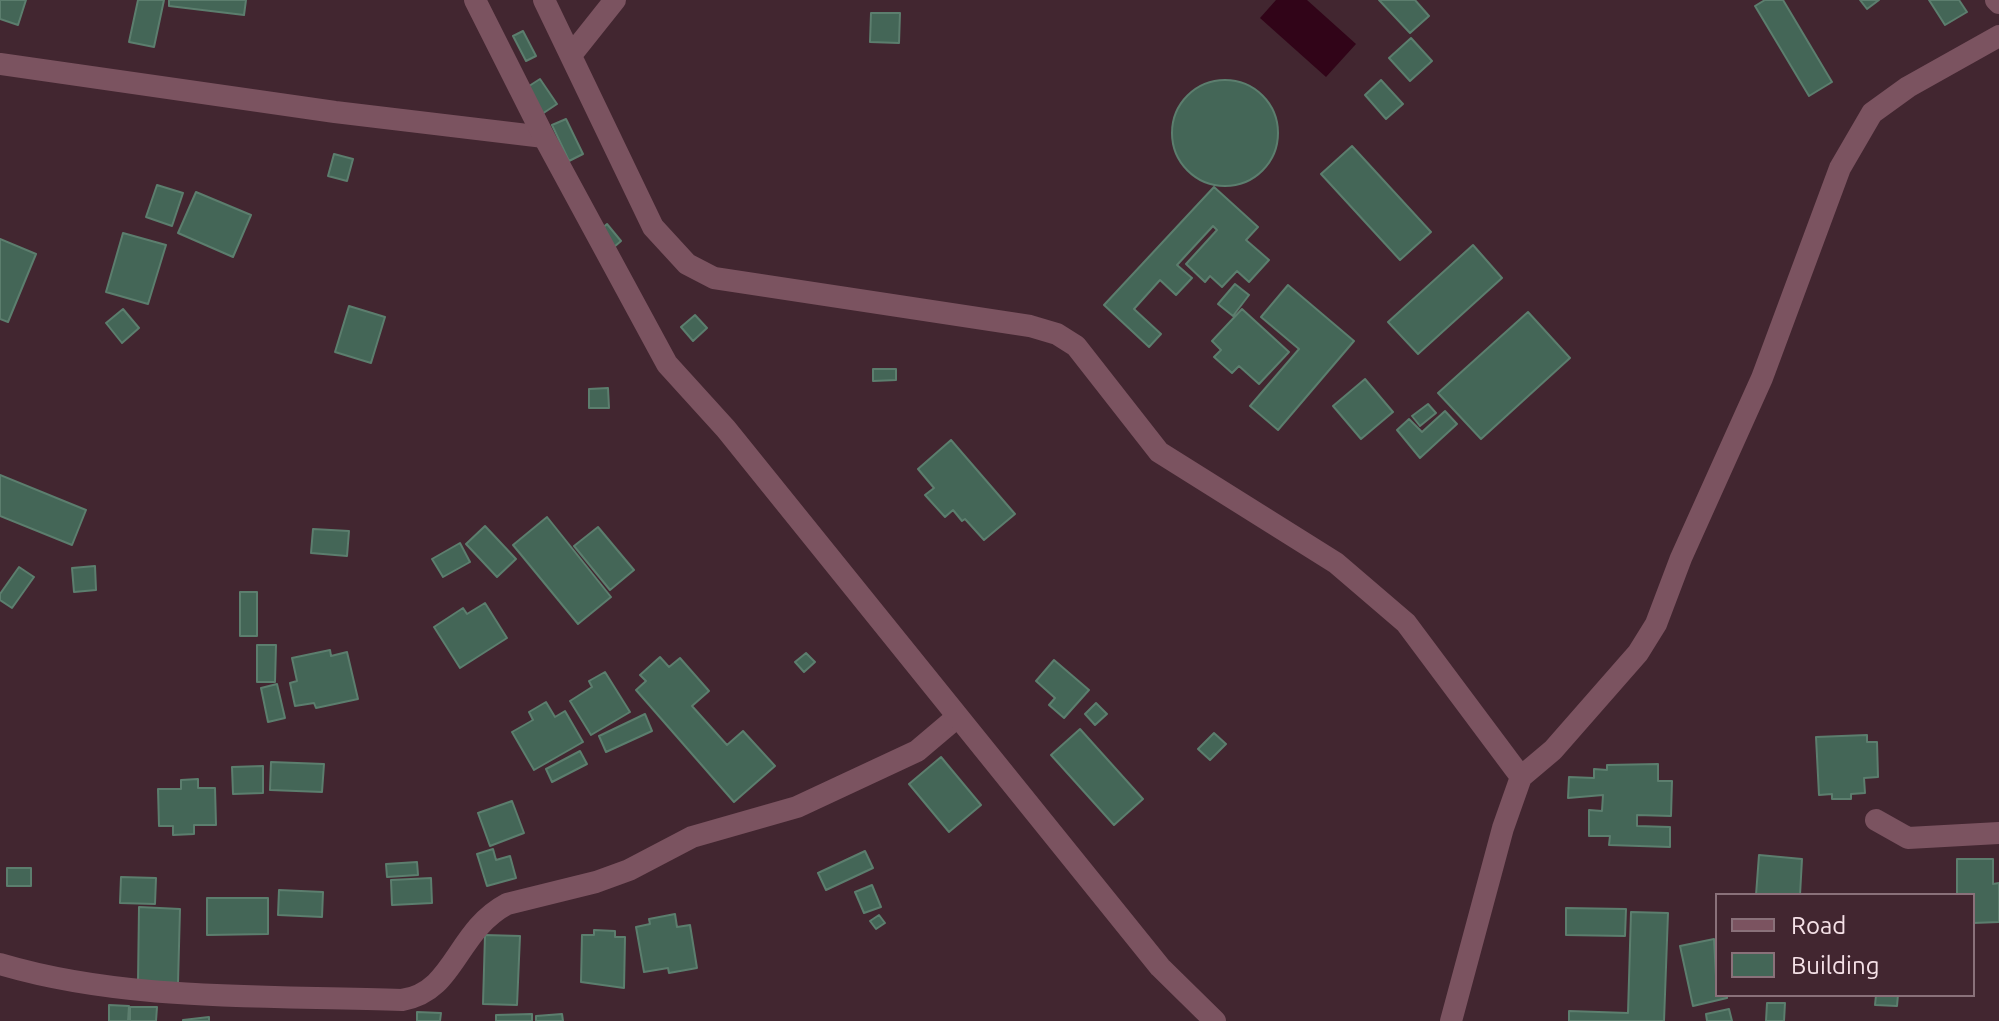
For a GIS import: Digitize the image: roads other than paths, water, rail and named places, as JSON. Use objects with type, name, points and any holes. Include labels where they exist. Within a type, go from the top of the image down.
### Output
[{"type":"street","points":[[475,0],[544,137],[667,364],[726,429],[956,718],[1160,967],[1208,1018]]},
{"type":"street","points":[[572,54],[615,0]]},
{"type":"street","points":[[552,4],[572,54],[653,227],[687,264],[714,278],[1030,326],[1066,340],[1090,362],[1159,452],[1336,563],[1406,623],[1521,777]]},
{"type":"street","points":[[1451,1021],[1503,828],[1521,777],[1553,750],[1638,653],[1656,624],[1681,558],[1762,378],[1840,168],[1872,113],[1908,87],[1999,36]]},
{"type":"street","points":[[0,64],[335,112],[544,137]]},
{"type":"street","points":[[0,964],[36,975],[132,989],[387,999],[421,997],[442,977],[472,931],[489,914],[507,904],[629,870],[692,837],[797,807],[917,751],[956,718]]},
{"type":"street","points":[[1876,820],[1908,838],[1999,833]]}]
